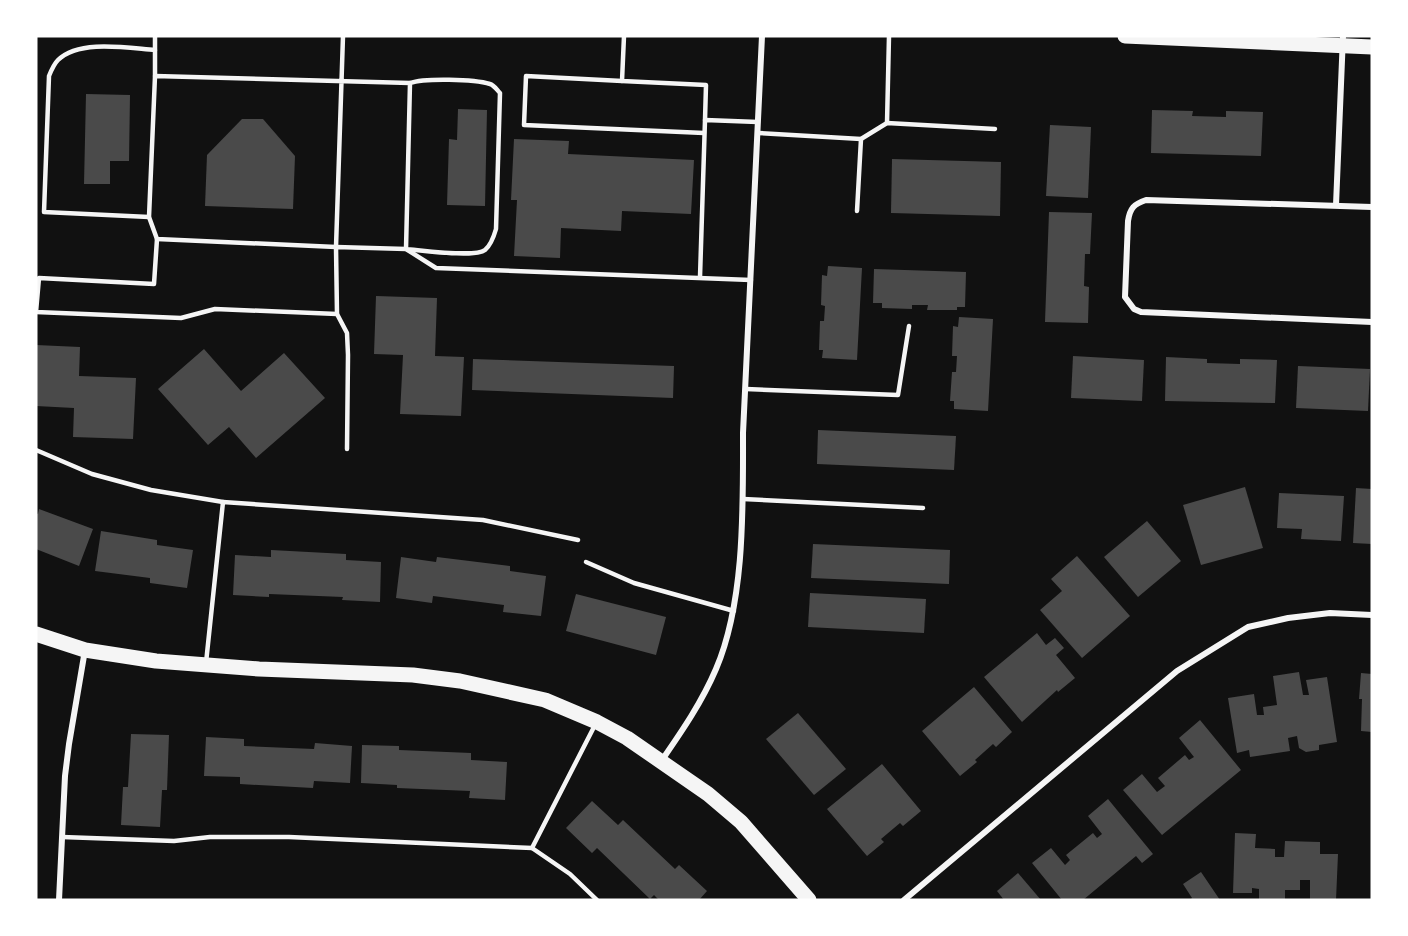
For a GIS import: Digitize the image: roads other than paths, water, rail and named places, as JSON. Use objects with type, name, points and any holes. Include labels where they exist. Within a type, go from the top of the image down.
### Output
[{"type":"main road","points":[[1125,36],[1342,41],[1372,47]]},
{"type":"main road","points":[[36,634],[85,650],[156,661],[206,666],[413,675],[460,681],[545,700],[597,722],[627,738],[662,760],[708,794],[741,822],[809,900]]},
{"type":"street","points":[[662,760],[691,717],[716,669],[734,611],[743,498],[762,36]]},
{"type":"street","points":[[1336,205],[1342,41]]},
{"type":"street","points":[[1372,207],[1146,200],[1136,203],[1130,210],[1128,221],[1125,297],[1134,309],[1141,312],[1372,322]]},
{"type":"street","points":[[904,900],[1177,671],[1248,627],[1288,618],[1330,613],[1372,615]]},
{"type":"street","points":[[59,900],[69,744],[85,650]]},
{"type":"lane","points":[[155,36],[149,217],[158,239],[154,284],[39,278],[36,312],[181,318],[215,309],[338,314]]},
{"type":"lane","points":[[343,36],[336,247],[338,314],[347,333],[347,449]]},
{"type":"lane","points":[[622,81],[624,36]]},
{"type":"lane","points":[[887,123],[889,36]]},
{"type":"lane","points":[[149,217],[44,212],[48,88],[49,76],[57,60],[73,50],[95,46],[155,50]]},
{"type":"lane","points":[[155,76],[410,83],[420,79],[492,84],[500,93],[496,229],[488,249],[482,252],[469,254],[405,249],[158,239]]},
{"type":"lane","points":[[700,277],[706,85],[526,76],[524,125],[704,133]]},
{"type":"lane","points":[[405,249],[410,83]]},
{"type":"lane","points":[[705,120],[758,122]]},
{"type":"lane","points":[[758,133],[861,139],[887,123],[995,129]]},
{"type":"lane","points":[[857,211],[861,139]]},
{"type":"lane","points":[[405,249],[436,268],[751,280]]},
{"type":"lane","points":[[746,389],[898,395],[909,326]]},
{"type":"lane","points":[[36,450],[92,474],[151,490],[223,502],[483,520],[578,540]]},
{"type":"lane","points":[[743,498],[923,508]]},
{"type":"lane","points":[[206,666],[223,502]]},
{"type":"lane","points":[[586,562],[634,583],[734,611]]},
{"type":"lane","points":[[532,848],[597,722]]},
{"type":"lane","points":[[62,837],[174,841],[210,837],[289,837],[532,848],[570,874],[597,900]]}]
